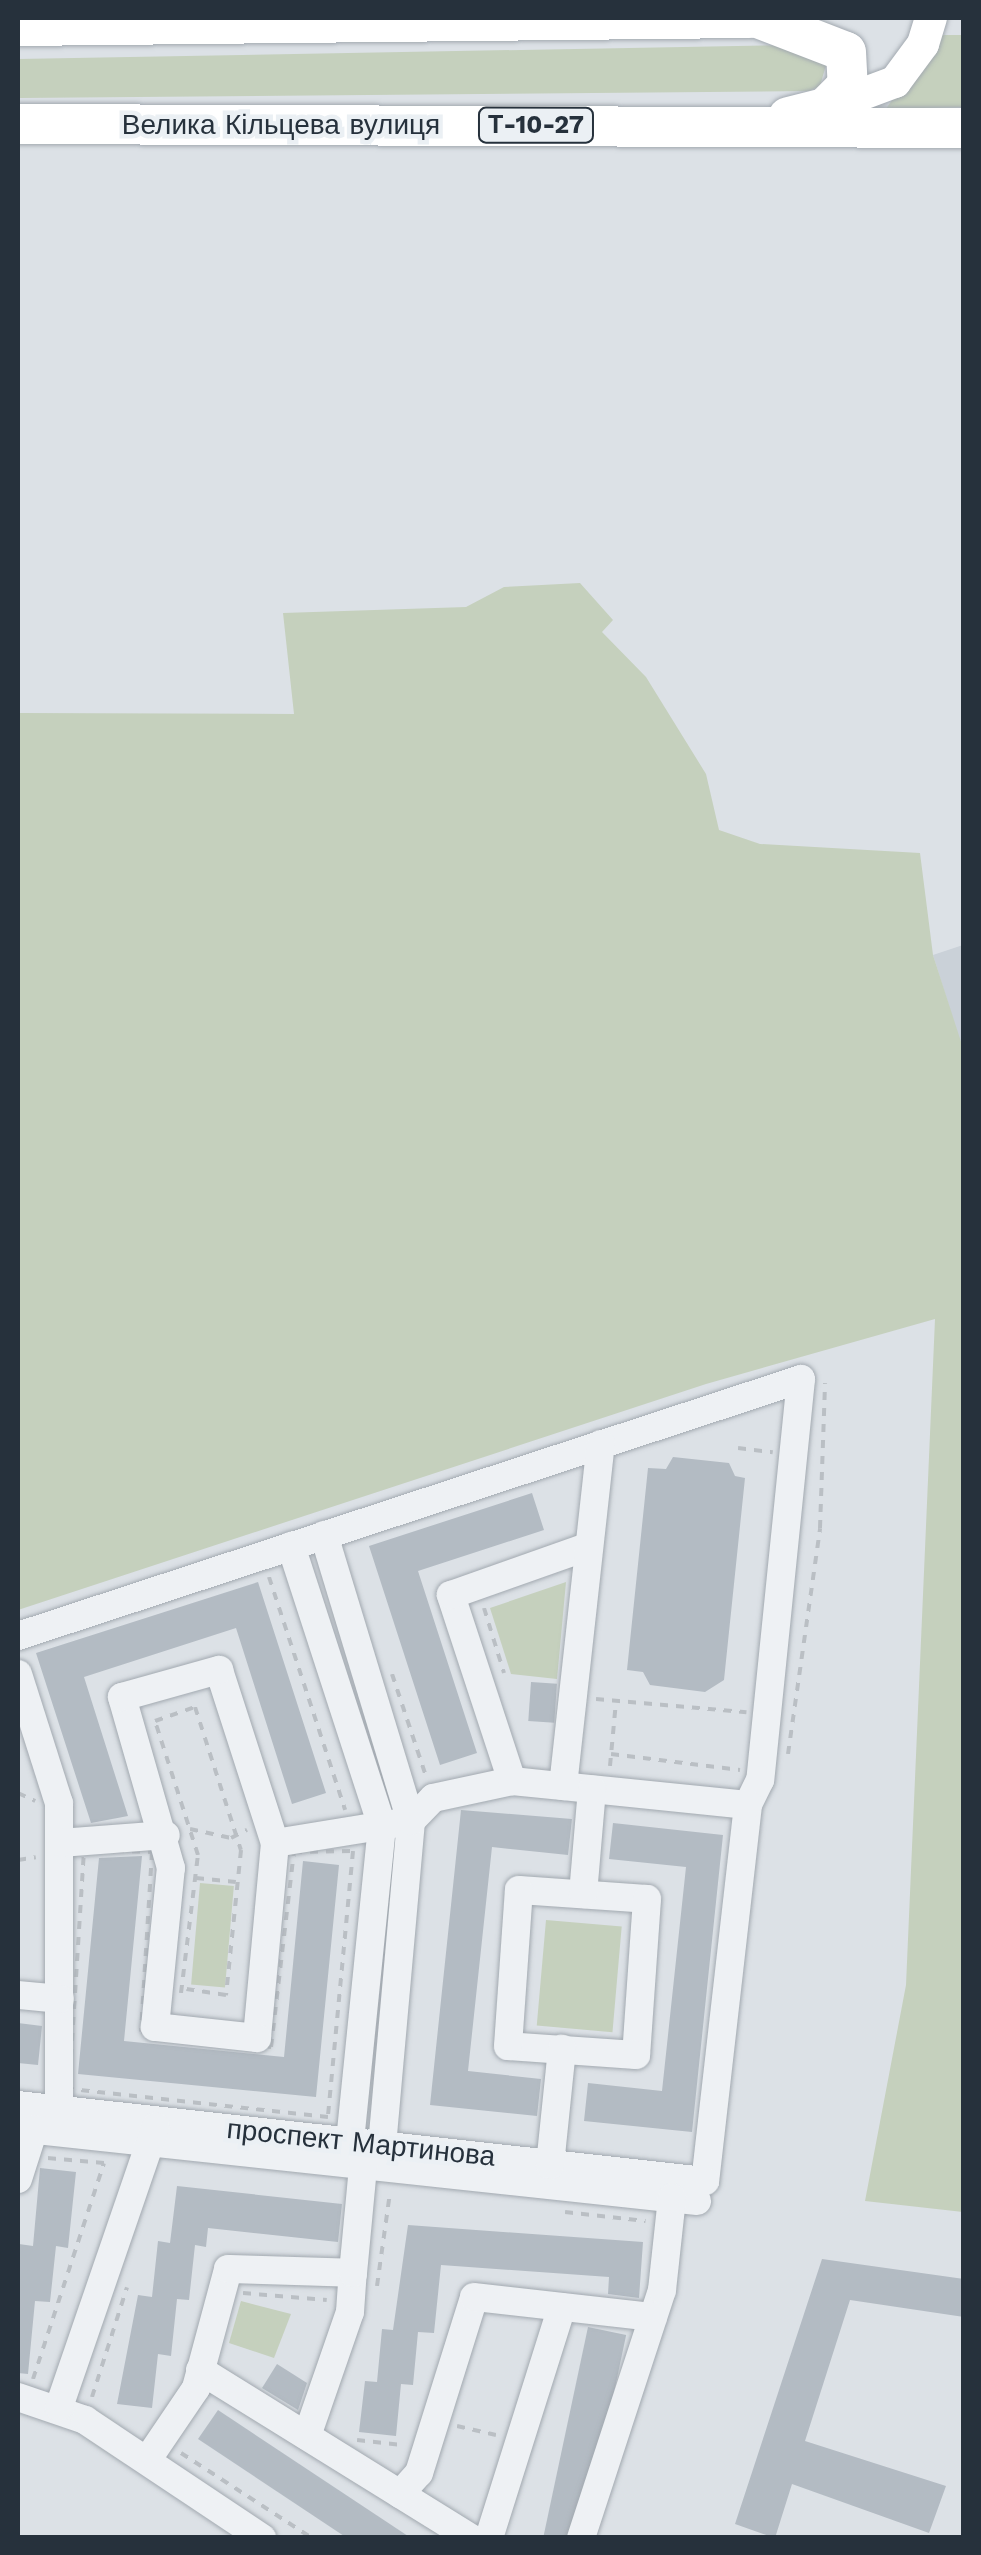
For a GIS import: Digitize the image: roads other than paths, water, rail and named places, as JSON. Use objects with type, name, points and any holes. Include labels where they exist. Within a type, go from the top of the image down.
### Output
[{"type":"highway","points":[[18,26],[749,18]]},
{"type":"highway","points":[[750,126],[825,108],[848,85],[846,52],[758,18]]},
{"type":"highway","name":"Велика Кільцева вулиця","points":[[18,124],[964,128]]},
{"type":"main road","points":[[825,108],[895,82],[923,44],[931,18]]},
{"type":"street","points":[[18,1636],[294,1553],[324,1535],[801,1379],[760,1780],[748,1805],[691,2193],[581,2538]]},
{"type":"street","points":[[563,1786],[601,1444]]},
{"type":"street","points":[[324,1535],[411,1821],[365,2149]]},
{"type":"street","points":[[512,1781],[451,1595],[590,1546]]},
{"type":"street","points":[[294,1553],[378,1814],[365,2149],[350,2312],[307,2436]]},
{"type":"street","points":[[219,1670],[273,1833],[258,2038],[154,2027],[171,1868],[170,1839],[122,1698],[219,1670]]},
{"type":"street","points":[[18,1674],[27,1736],[58,1802],[50,1850],[60,1999],[60,2110]]},
{"type":"street","points":[[411,1821],[433,1798],[512,1781],[748,1805]]},
{"type":"street","points":[[582,1894],[592,1789]]},
{"type":"street","points":[[273,1833],[378,1814],[411,1821]]},
{"type":"street","points":[[50,1850],[170,1839]]},
{"type":"street","points":[[519,1890],[582,1894],[647,1899],[636,2054],[508,2046],[519,1890]]},
{"type":"street","points":[[18,1995],[60,1999]]},
{"type":"street","points":[[550,2164],[562,2050]]},
{"type":"street","name":"проспект Мартинова","points":[[18,2105],[154,2131],[550,2164],[691,2193]]},
{"type":"street","points":[[59,2407],[154,2131]]},
{"type":"street","name":"проспект Мартинова","points":[[24,2148],[154,2131]]},
{"type":"street","name":"проспект Мартинова","points":[[365,2149],[691,2193]]},
{"type":"street","points":[[148,2459],[178,2420],[200,2370],[228,2269],[354,2274]]},
{"type":"street","points":[[400,2494],[419,2473],[474,2297],[653,2317]]},
{"type":"street","points":[[490,2538],[562,2307]]},
{"type":"street","points":[[200,2370],[471,2538]]},
{"type":"street","points":[[18,2397],[59,2407],[148,2459],[262,2538]]}]
